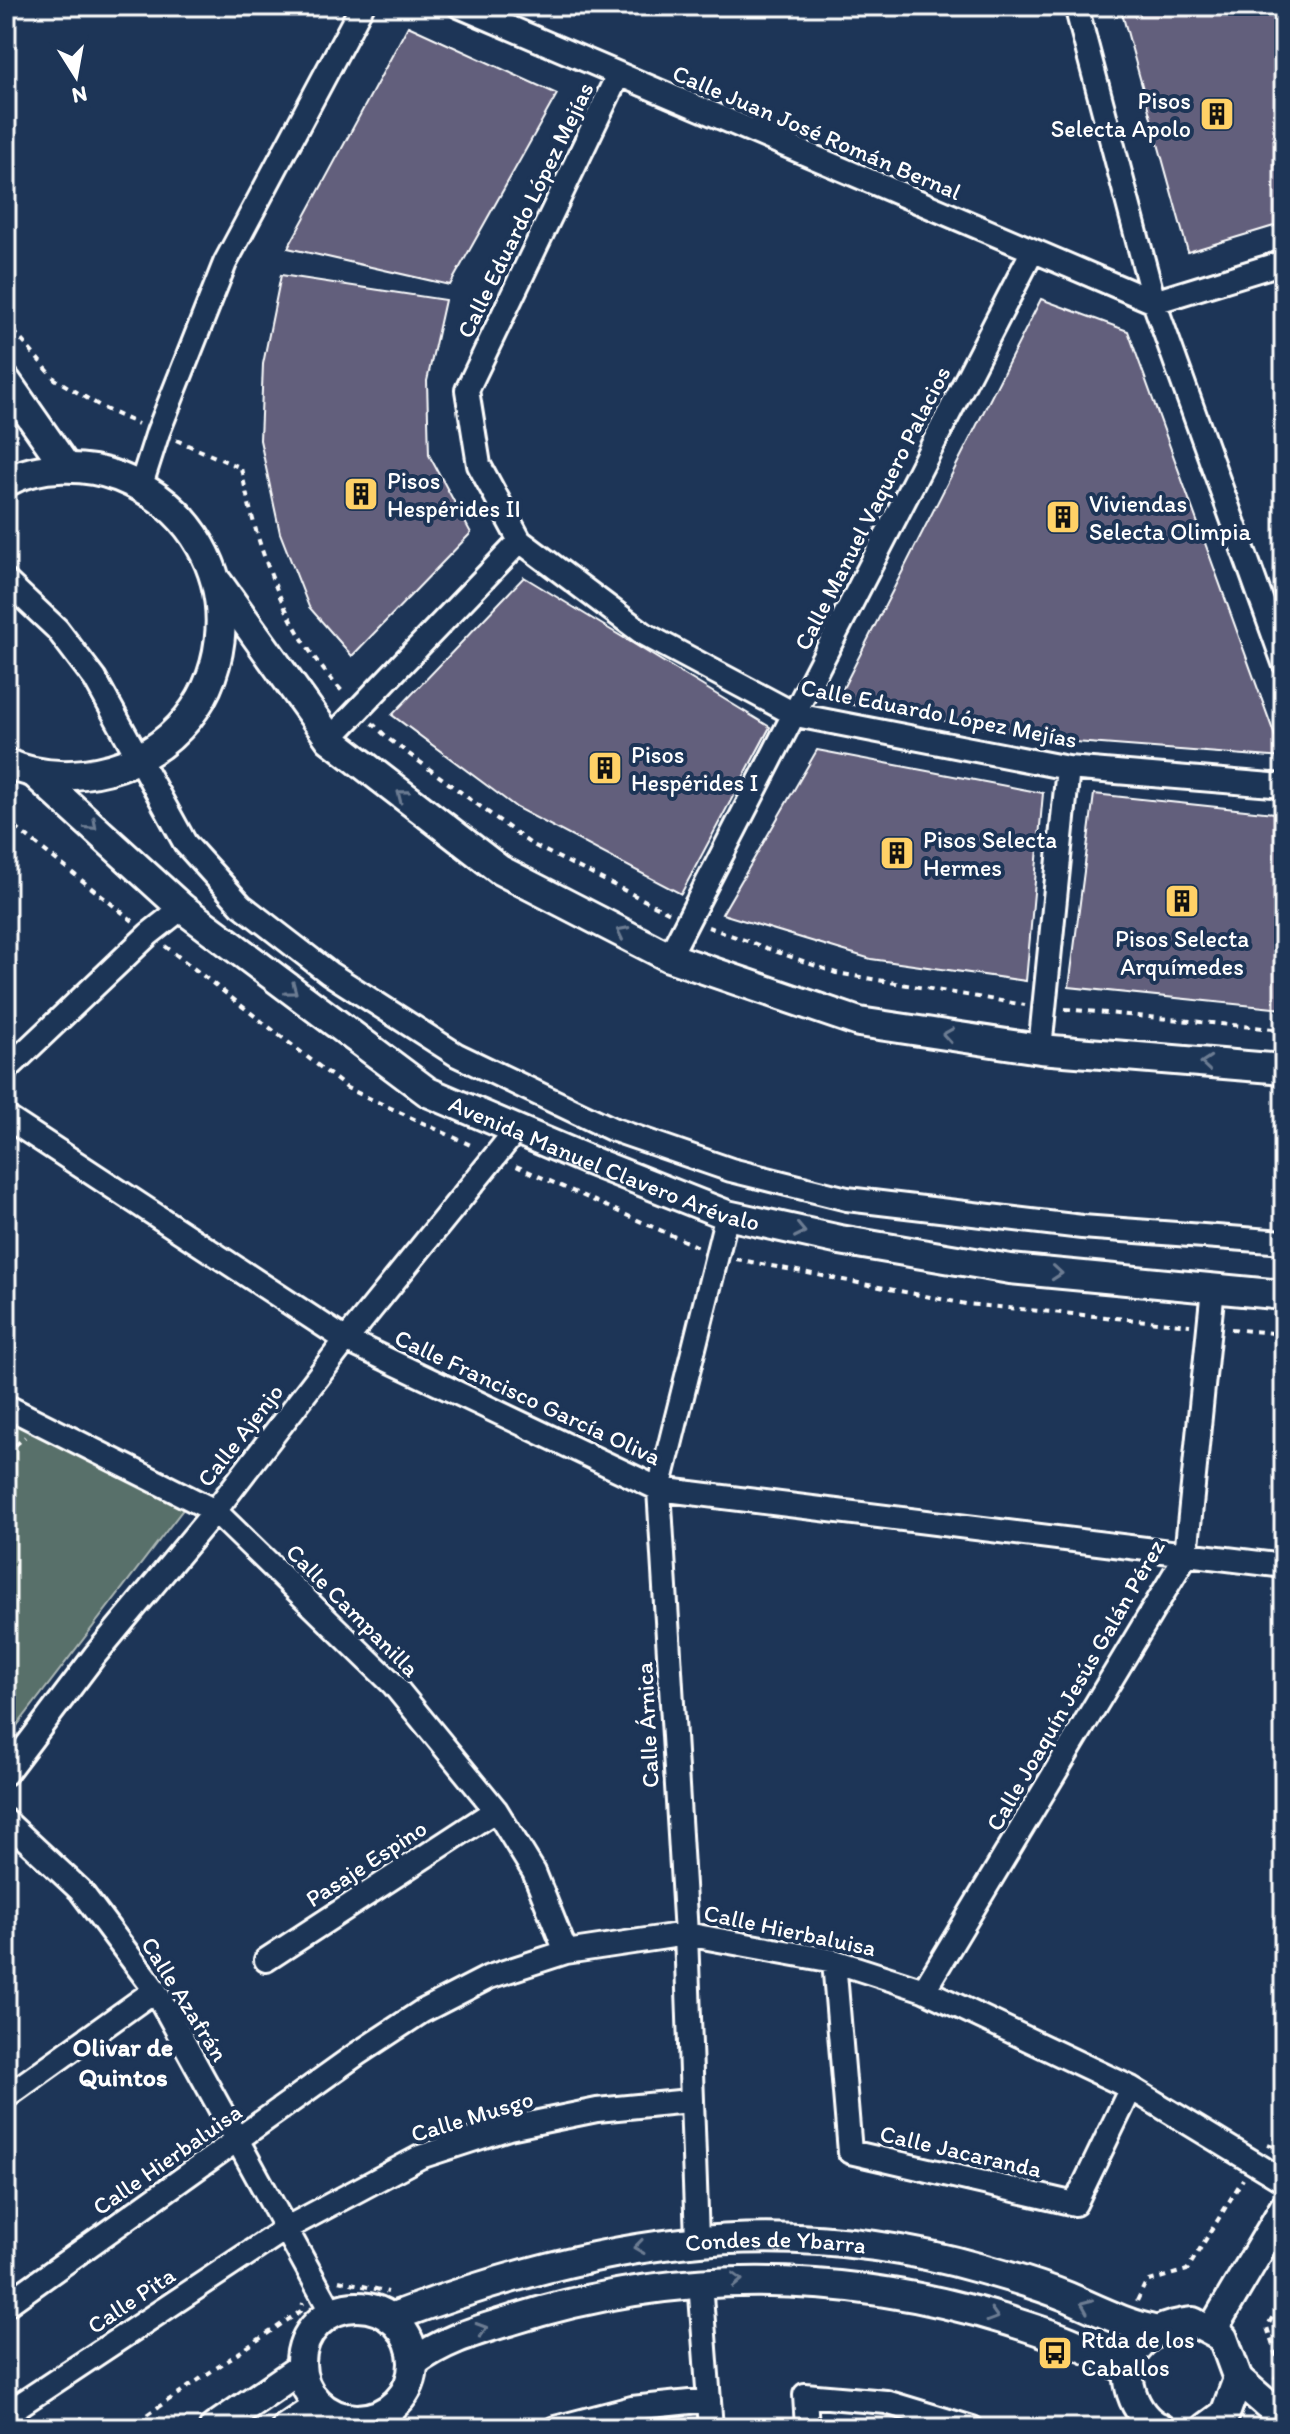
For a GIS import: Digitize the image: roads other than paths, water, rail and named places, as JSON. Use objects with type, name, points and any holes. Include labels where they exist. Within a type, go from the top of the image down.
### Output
[{"type":"main road","points":[[6,381],[66,467]]},
{"type":"main road","points":[[6,482],[18,476],[66,467],[105,472],[141,485],[175,511],[202,544],[218,583],[330,739],[500,870],[669,957],[859,1022],[1040,1049],[1284,1069]]},
{"type":"main road","points":[[6,763],[34,773],[69,776],[104,772],[137,759],[172,736],[204,691],[216,666],[223,625],[218,583]]},
{"type":"main road","name":"Avenida Manuel Clavero Arévalo","points":[[34,773],[182,908],[428,1092],[727,1215],[840,1240],[1010,1269],[1284,1295]]},
{"type":"main road","points":[[1212,2330],[1284,2208]]},
{"type":"main road","name":"Condes de Ybarra","points":[[390,2318],[460,2291],[601,2253],[697,2239],[760,2236],[850,2243],[981,2268],[1064,2296],[1135,2326],[1159,2331]]},
{"type":"main road","name":"Condes de Ybarra","points":[[413,2363],[435,2346],[555,2306],[700,2282],[761,2280],[884,2290],[980,2312],[1043,2331],[1129,2372]]},
{"type":"main road","points":[[361,2307],[390,2318],[406,2338],[413,2363],[405,2390],[390,2420],[351,2419],[320,2405],[310,2394],[301,2368],[308,2336],[332,2313],[361,2307]]},
{"type":"main road","points":[[1156,2427],[1143,2416],[1137,2405],[1129,2372],[1137,2347],[1159,2331],[1193,2322],[1223,2338],[1238,2379],[1284,2419]]},
{"type":"main road","points":[[214,2428],[301,2368]]},
{"type":"main road","points":[[1213,2427],[1233,2399],[1238,2379]]},
{"type":"main road","points":[[286,2428],[320,2405]]},
{"type":"street","points":[[141,485],[158,432],[225,263],[362,6]]},
{"type":"street","name":"Calle Juan José Román Bernal","points":[[459,6],[1154,302]]},
{"type":"street","points":[[1076,6],[1154,302],[1284,663]]},
{"type":"street","name":"Calle Eduardo López Mejías","points":[[618,75],[467,390],[479,465],[520,541],[644,634],[796,715],[1068,768],[1284,786]]},
{"type":"street","name":"Calle Manuel Vaquero Palacios","points":[[669,957],[1032,252]]},
{"type":"street","points":[[1154,302],[1284,262]]},
{"type":"street","points":[[330,739],[520,541]]},
{"type":"street","points":[[6,581],[57,629],[95,679],[185,843],[241,905],[329,973],[457,1055],[612,1129],[731,1170],[847,1199],[1082,1227],[1284,1242]]},
{"type":"street","points":[[137,759],[149,798],[178,848],[233,909],[367,1008],[453,1064],[535,1104],[717,1175],[848,1210],[1083,1239],[1284,1256]]},
{"type":"street","points":[[1040,1049],[1068,768]]},
{"type":"street","points":[[6,1070],[149,934],[182,908]]},
{"type":"street","name":"Calle Francisco García Oliva","points":[[6,1117],[346,1340],[659,1489],[1284,1566]]},
{"type":"street","name":"Calle Ajenjo","points":[[6,1773],[95,1655],[215,1511],[346,1340],[517,1129]]},
{"type":"street","name":"Calle Árnica","points":[[697,2239],[689,2101],[686,1934],[659,1489],[727,1215]]},
{"type":"street","name":"Calle Joaquín Jesús Galán Pérez","points":[[924,1990],[1186,1555],[1213,1288]]},
{"type":"street","name":"Calle Campanilla","points":[[6,1406],[215,1511],[393,1684],[496,1810],[534,1872],[566,1952]]},
{"type":"street","name":"Pasaje Espino","points":[[266,1960],[496,1810]]},
{"type":"street","name":"Calle Azafrán","points":[[6,1821],[80,1890],[155,1990],[332,2313]]},
{"type":"street","name":"Calle Hierbaluisa","points":[[6,2305],[357,2054],[421,2012],[489,1977],[566,1952],[686,1934],[834,1961],[924,1990],[1131,2088],[1284,2181]]},
{"type":"street","name":"Calle Jacaranda","points":[[834,1961],[850,2152],[1075,2204],[1131,2088]]},
{"type":"street","points":[[10,2087],[155,1990]]},
{"type":"street","name":"Calle Musgo","points":[[285,2229],[420,2157],[509,2128],[597,2110],[689,2101]]},
{"type":"street","name":"Calle Pita","points":[[6,2414],[285,2229]]},
{"type":"street","points":[[700,2282],[711,2428]]},
{"type":"street","points":[[807,2428],[805,2395],[886,2402],[972,2428]]},
{"type":"street","points":[[555,2428],[632,2408],[709,2400]]},
{"type":"place","name":"Pisos Selecta Apolo","points":[[1217,114]]},
{"type":"place","name":"Pisos Hespérides II","points":[[361,494]]},
{"type":"place","name":"Viviendas Selecta Olimpia","points":[[1063,517]]},
{"type":"place","name":"Pisos Hespérides I","points":[[605,768]]},
{"type":"place","name":"Pisos Selecta Hermes","points":[[897,853]]},
{"type":"place","name":"Pisos Selecta Arquímedes","points":[[1182,901]]},
{"type":"place","name":"Rtda de los Caballos","points":[[1055,2353]]},
{"type":"district","name":"Olivar de Quintos","points":[[123,2062]]}]
